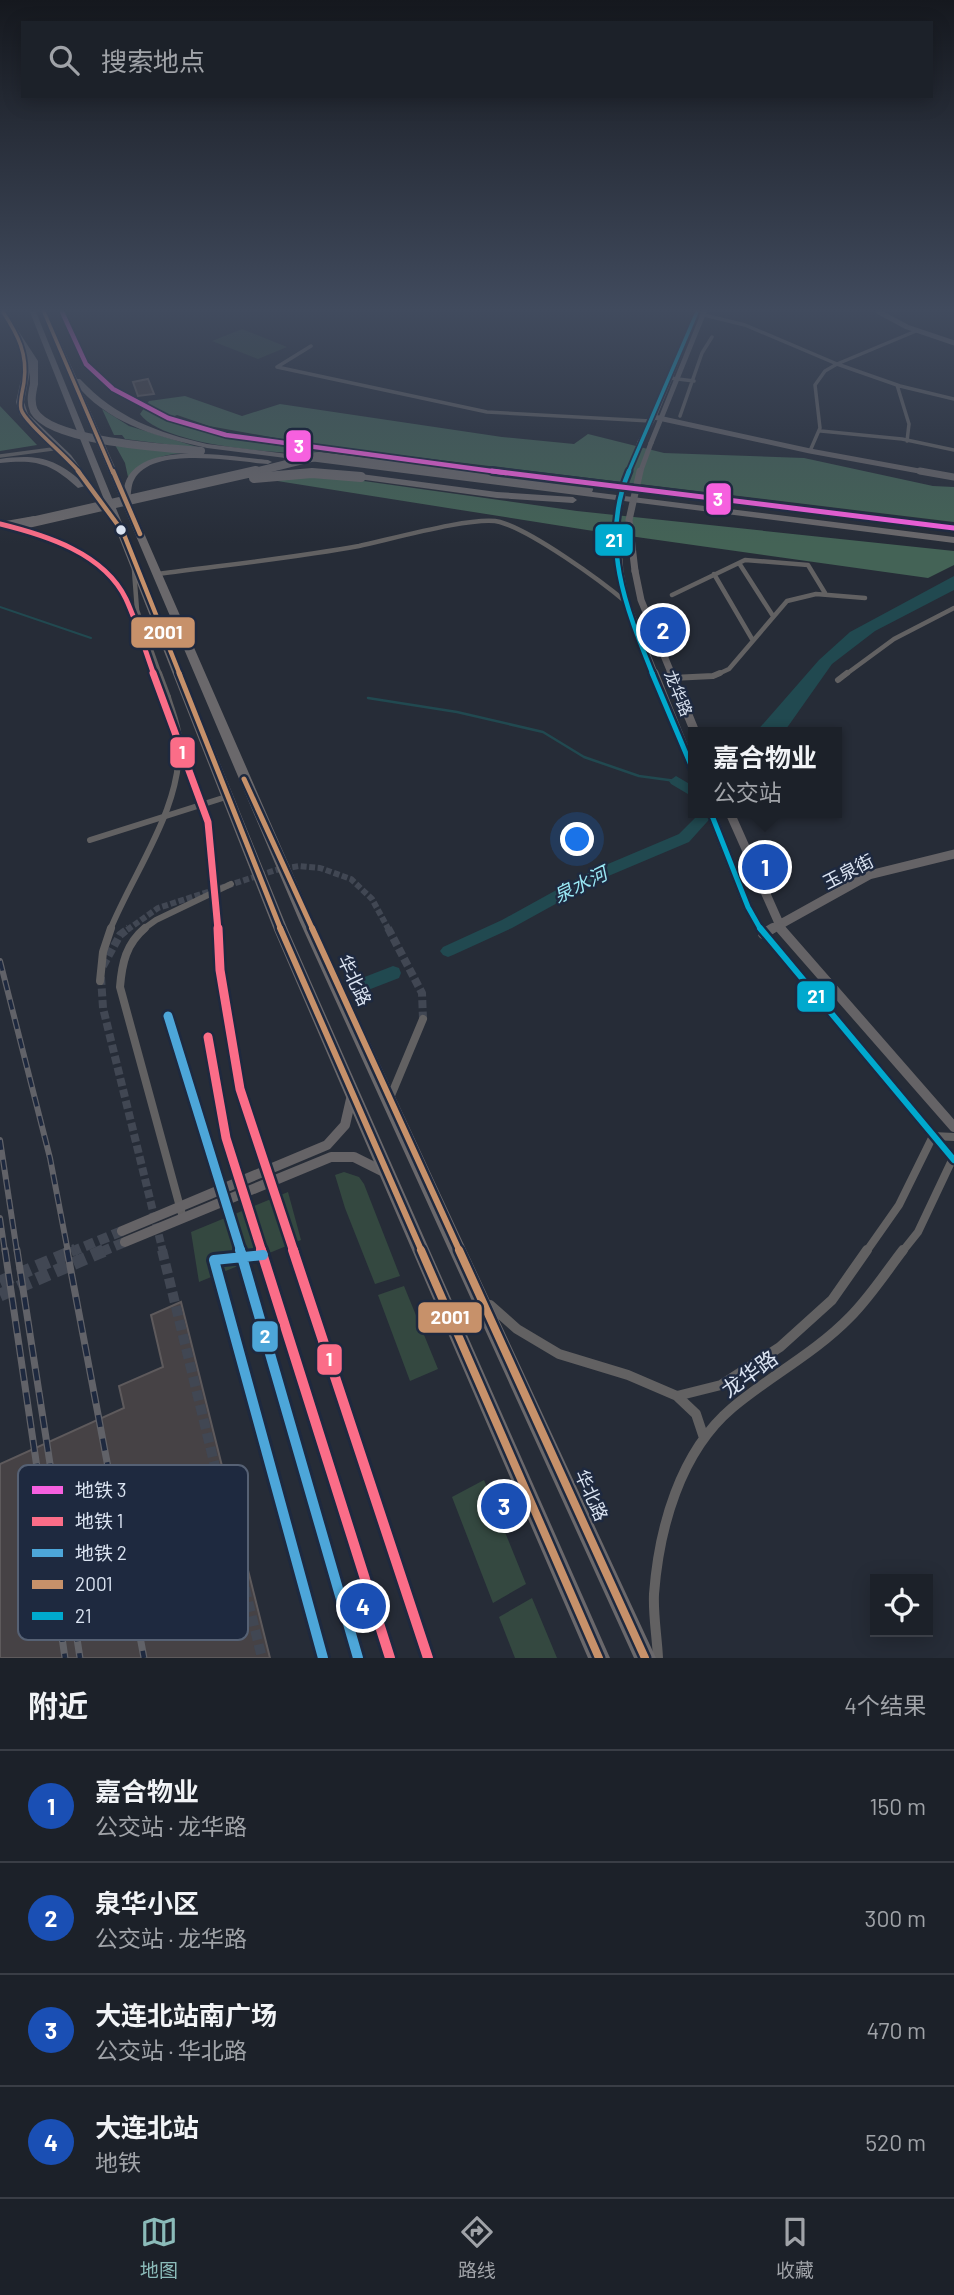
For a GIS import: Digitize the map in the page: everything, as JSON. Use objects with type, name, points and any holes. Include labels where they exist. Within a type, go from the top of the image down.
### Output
[{"type":"highway","points":[[22,389],[21,409],[29,421],[61,448],[123,532]]},
{"type":"highway","points":[[33,389],[33,409],[41,419],[56,428],[88,436],[954,547]]},
{"type":"highway","points":[[65,389],[226,797],[599,1658]]},
{"type":"highway","name":"华北路","points":[[76,389],[158,574],[248,790],[645,1658]]},
{"type":"highway","points":[[86,389],[115,414],[146,429],[191,443],[231,450],[954,540]]},
{"type":"highway","points":[[126,500],[127,487],[135,473],[144,465],[164,457],[192,455],[285,462]]},
{"type":"highway","points":[[24,524],[320,456],[661,498],[733,512]]},
{"type":"highway","points":[[0,458],[36,459],[58,465],[97,499]]},
{"type":"highway","points":[[0,529],[266,476],[312,473],[497,495],[592,501]]},
{"type":"street","points":[[381,389],[487,412],[662,419],[810,451],[954,477]]},
{"type":"street","name":"龙华路","points":[[665,389],[640,442],[615,508],[614,541],[626,602],[688,757]]},
{"type":"street","name":"龙华路","points":[[674,389],[632,492],[628,538],[641,600],[693,727]]},
{"type":"street","points":[[680,416],[691,389]]},
{"type":"street","points":[[810,451],[817,443],[821,431],[816,389]]},
{"type":"street","points":[[897,389],[909,419],[907,441]]},
{"type":"street","points":[[915,389],[954,399]]},
{"type":"street","points":[[821,431],[907,441],[954,450]]},
{"type":"street","points":[[0,458],[61,448]]},
{"type":"street","points":[[158,574],[357,547],[464,524],[498,521],[518,529],[604,583],[626,602]]},
{"type":"street","points":[[672,595],[739,563],[755,559],[808,565],[825,593]]},
{"type":"street","points":[[739,563],[773,616]]},
{"type":"street","points":[[100,981],[99,966],[106,936],[165,808],[177,774],[179,737],[168,697],[137,610],[134,564]]},
{"type":"street","points":[[714,575],[752,639]]},
{"type":"street","points":[[672,678],[713,676],[729,669],[787,601],[798,596],[825,593],[865,598]]},
{"type":"street","points":[[838,680],[894,639],[954,608]]},
{"type":"street","points":[[90,840],[226,797]]},
{"type":"street","name":"龙华路","points":[[658,1658],[654,1596],[662,1536],[673,1497],[704,1438],[732,1408],[787,1370],[850,1317],[918,1232],[954,1159],[763,934],[748,907],[713,818]]},
{"type":"street","points":[[732,818],[778,926],[954,1127]]},
{"type":"street","name":"玉泉街","points":[[763,934],[869,875],[954,853]]},
{"type":"street","points":[[181,1213],[120,987],[120,965],[129,943],[146,926],[231,884]]},
{"type":"street","points":[[389,1100],[423,1019]]},
{"type":"street","points":[[181,1213],[337,1138],[349,1116],[351,1090]]},
{"type":"street","points":[[677,1396],[721,1385],[780,1347],[832,1300],[899,1205],[933,1136],[954,1138]]},
{"type":"street","points":[[123,1237],[331,1157],[366,1160],[388,1175]]},
{"type":"street","points":[[480,1295],[517,1329],[559,1354],[628,1375],[677,1396],[692,1406],[702,1422],[704,1438]]},
{"type":"shaded area","points":[[185,396],[242,416],[280,404],[502,437],[574,444],[588,434],[664,453],[804,458],[933,486],[954,487],[954,522],[315,445],[209,426],[177,415],[168,419],[235,439],[330,454],[229,447],[174,434],[153,425],[140,414],[149,401]]},
{"type":"shaded area","points":[[0,406],[37,445],[0,451]]},
{"type":"shaded area","points":[[102,409],[129,426],[204,449],[125,439],[122,435],[114,435]]},
{"type":"shaded area","points":[[114,443],[182,453],[152,460],[128,477],[125,463]]},
{"type":"shaded area","points":[[328,476],[577,511],[954,551],[954,565],[928,578],[587,530],[271,480]]},
{"type":"shaded area","points":[[954,576],[954,590],[875,631],[832,664],[788,727],[760,727],[819,660],[850,632]]},
{"type":"shaded area","points":[[344,1172],[359,1177],[364,1184],[400,1276],[375,1284],[335,1175]]},
{"type":"shaded area","points":[[288,1192],[301,1240],[199,1282],[191,1232]]},
{"type":"shaded area","points":[[404,1286],[438,1369],[410,1381],[378,1295]]},
{"type":"shaded area","points":[[484,1480],[526,1584],[493,1603],[452,1497]]},
{"type":"shaded area","points":[[532,1598],[557,1658],[515,1658],[499,1617]]},
{"type":"building","points":[[136,389],[152,389],[154,394],[138,396]]},
{"type":"building","points":[[181,1302],[222,1465],[18,1465],[18,1640],[248,1640],[248,1570],[270,1658],[0,1658],[0,1464],[124,1408],[119,1386],[163,1367],[151,1315]]},
{"type":"waterway","points":[[0,607],[91,638]]},
{"type":"waterway","points":[[368,698],[457,712],[543,732],[584,757],[639,776],[676,781]]},
{"type":"waterway","points":[[676,781],[688,789]]},
{"type":"waterway","name":"泉水河","points":[[448,951],[507,924],[594,876],[684,838],[703,818]]},
{"type":"waterway","name":"泉水河","points":[[368,983],[393,973]]},
{"type":"tunnel","points":[[127,930],[158,908],[276,870],[299,866],[320,868],[351,879],[372,899],[389,930]]},
{"type":"tunnel","points":[[103,966],[120,935],[129,928]]},
{"type":"tunnel","points":[[388,928],[422,993],[423,1019]]},
{"type":"tunnel","points":[[101,977],[103,1008],[163,1252]]},
{"type":"tunnel","points":[[71,1252],[122,1231]]},
{"type":"tunnel","points":[[101,1252],[125,1242]]},
{"type":"tunnel","points":[[0,1282],[76,1250]]},
{"type":"tunnel","points":[[0,1295],[105,1250]]},
{"type":"tunnel","points":[[162,1250],[215,1465]]},
{"type":"tunnel","points":[[248,1601],[262,1658]]},
{"type":"railway","points":[[0,961],[50,1158],[68,1252]]},
{"type":"railway","points":[[0,1140],[17,1252]]},
{"type":"railway","points":[[0,1218],[5,1252]]},
{"type":"railway","points":[[5,1250],[37,1465]]},
{"type":"railway","points":[[17,1250],[50,1465]]},
{"type":"railway","points":[[67,1250],[108,1465]]},
{"type":"railway","points":[[62,1640],[65,1658]]},
{"type":"railway","points":[[77,1640],[80,1658]]},
{"type":"railway","points":[[141,1640],[144,1658]]},
{"type":"metro line","name":"3","points":[[114,389],[168,418],[226,435],[338,452],[954,528]]},
{"type":"metro line","name":"1","points":[[0,524],[38,534],[70,548],[99,568],[125,597],[208,822],[215,876],[220,970],[240,1089],[428,1658]]},
{"type":"metro line","name":"2","points":[[168,1016],[240,1250],[358,1658]]},
{"type":"metro line","name":"1","points":[[208,1037],[226,1138],[390,1658]]},
{"type":"metro line","name":"2","points":[[263,1255],[214,1260],[323,1658]]},
{"type":"transit line","name":"2001","points":[[24,389],[21,409],[29,421],[68,457],[123,532],[281,930],[599,1658]]},
{"type":"transit line","name":"2001","points":[[77,389],[140,534]]},
{"type":"transit line","name":"21","points":[[664,389],[620,492],[614,540],[625,597],[688,758]]},
{"type":"transit line","name":"2001","points":[[244,779],[645,1658]]},
{"type":"transit line","name":"21","points":[[713,818],[748,907],[763,934],[954,1160]]},
{"type":"place","name":"泉华小区","points":[[663,630]]},
{"type":"place","name":"嘉合物业","points":[[765,867]]},
{"type":"place","name":"大连北站南广场","points":[[504,1506]]},
{"type":"place","name":"大连北站","points":[[363,1606]]}]
